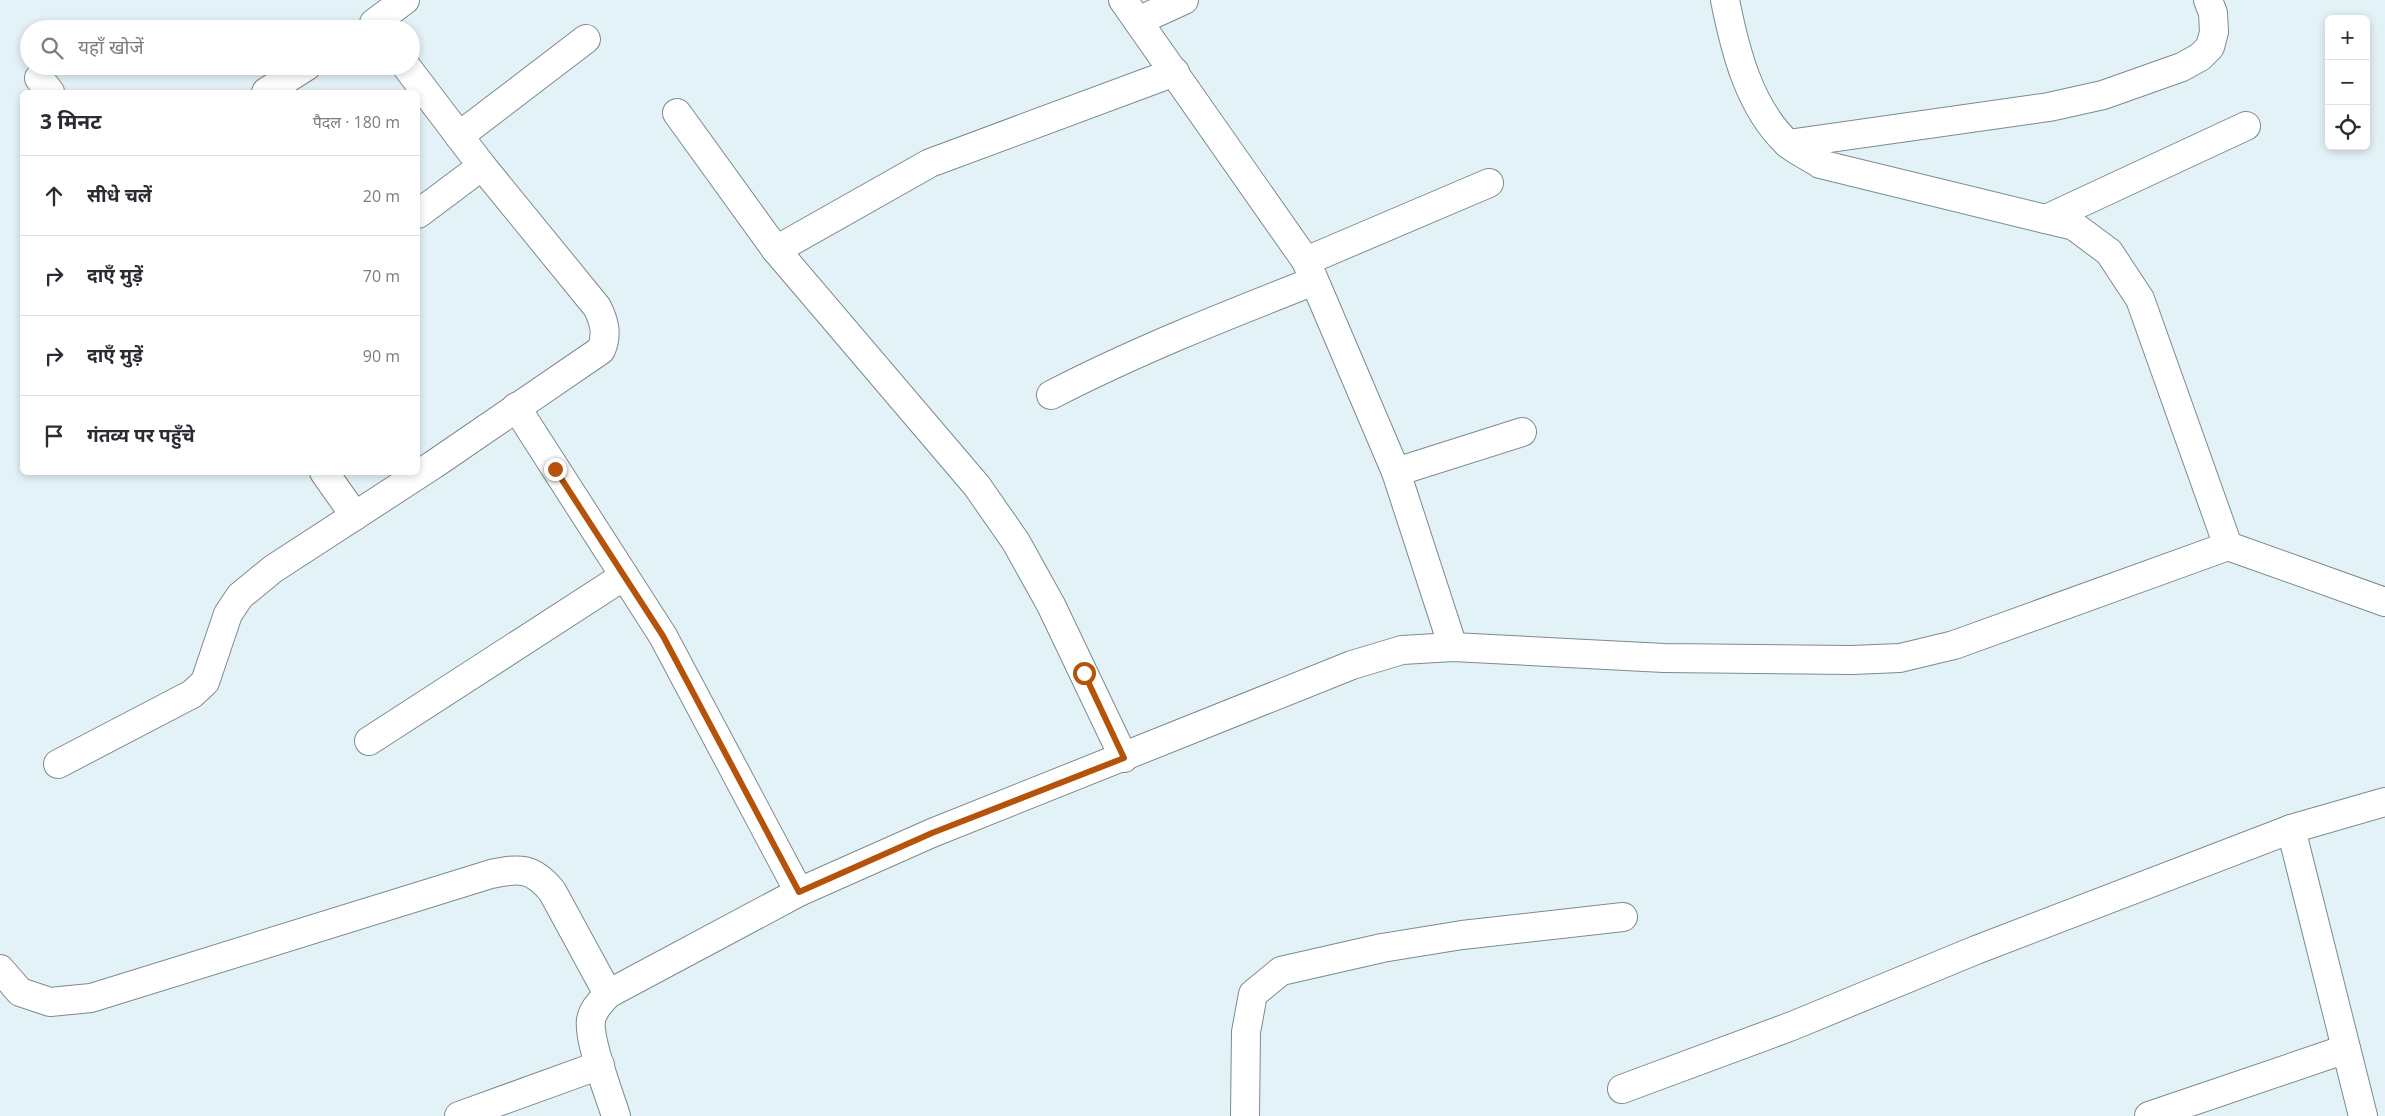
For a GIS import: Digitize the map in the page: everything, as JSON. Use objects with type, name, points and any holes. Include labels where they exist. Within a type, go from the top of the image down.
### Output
[{"type":"street","points":[[381,20],[405,0]]},
{"type":"street","points":[[1184,0],[1130,10],[1310,271],[1396,472],[1453,647]]},
{"type":"street","points":[[1725,0],[1735,49],[1764,117],[1788,144],[1820,164],[2074,226],[2109,252],[2140,299],[2228,546]]},
{"type":"street","points":[[1788,144],[2049,107],[2104,95],[2182,67],[2200,57],[2210,47],[2214,32],[2213,13],[2208,0]]},
{"type":"street","points":[[459,136],[586,39]]},
{"type":"street","points":[[776,250],[930,163],[1174,72]]},
{"type":"street","points":[[269,90],[293,75]]},
{"type":"street","points":[[413,75],[482,166],[597,306],[605,323],[605,341],[602,350],[420,474]]},
{"type":"street","points":[[677,113],[776,250],[977,486],[1016,542],[1051,605],[1124,758]]},
{"type":"street","points":[[2046,219],[2246,126]]},
{"type":"street","points":[[420,212],[482,166]]},
{"type":"street","points":[[1051,394],[1310,271],[1489,183]]},
{"type":"street","points":[[516,407],[663,636],[799,892]]},
{"type":"street","points":[[1396,472],[1522,432]]},
{"type":"street","points":[[326,475],[355,516]]},
{"type":"street","points":[[58,764],[192,694],[205,682],[228,614],[240,596],[273,569],[419,475]]},
{"type":"street","points":[[616,1116],[600,1065],[591,1021],[596,1007],[608,994],[799,892],[932,833],[1124,758],[1352,665],[1402,650],[1453,647],[1664,658],[1852,660],[1900,658],[1954,645],[2228,546],[2385,602]]},
{"type":"street","points":[[369,741],[624,576]]},
{"type":"street","points":[[1622,1089],[1792,1026],[1976,950],[2291,829],[2385,802]]},
{"type":"street","points":[[2291,829],[2363,1116]]},
{"type":"street","points":[[0,969],[20,992],[50,1002],[91,998],[481,877],[517,868],[540,877],[552,892],[608,994]]},
{"type":"street","points":[[1239,1114],[1246,1032],[1253,994],[1281,971],[1382,948],[1453,936],[1623,917]]},
{"type":"street","points":[[2149,1116],[2346,1049]]},
{"type":"street","points":[[459,1116],[600,1065]]},
{"type":"route","points":[[555,469],[663,636],[799,892],[932,833],[1124,758],[1084,673]]}]
